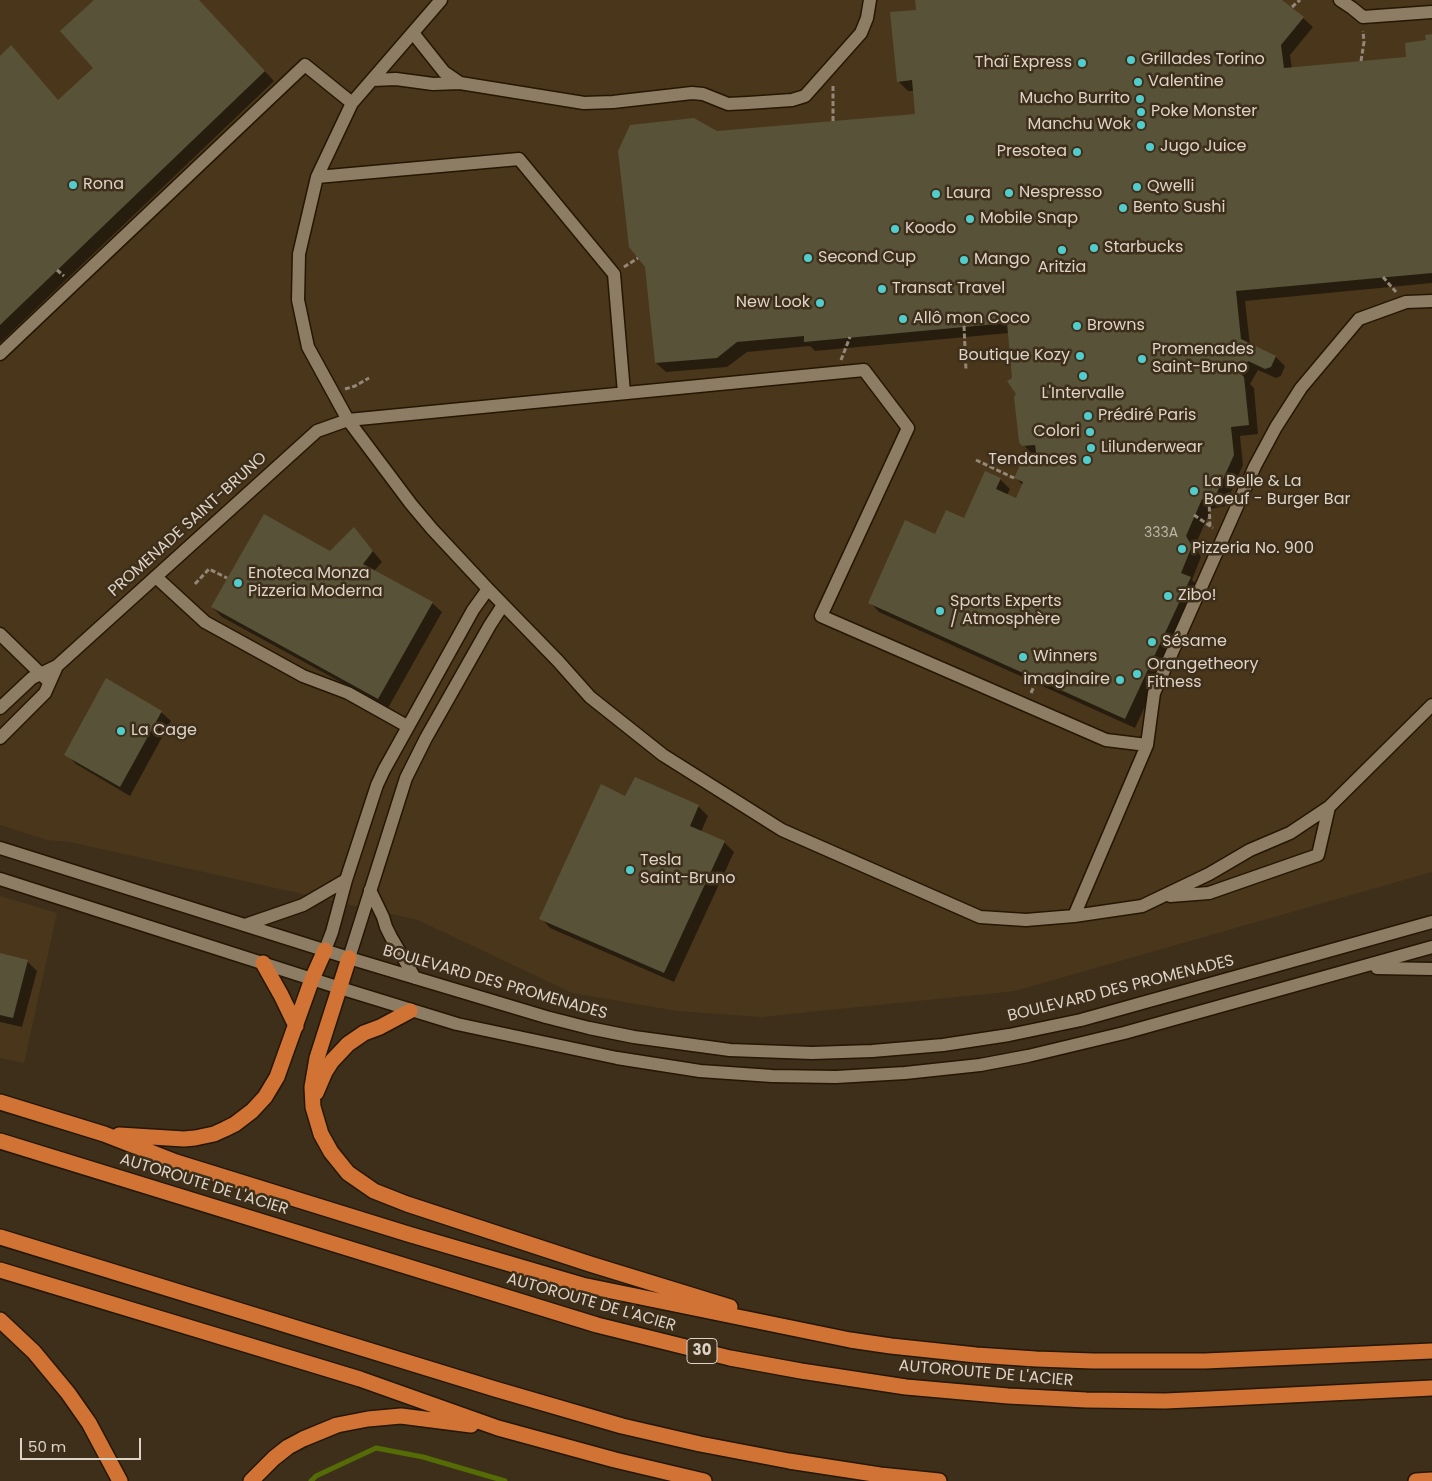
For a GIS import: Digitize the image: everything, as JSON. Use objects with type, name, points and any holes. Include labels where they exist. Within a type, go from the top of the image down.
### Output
[{"type":"highway","points":[[104,1134],[184,1139],[214,1134],[235,1124],[252,1111],[272,1087],[282,1068],[312,979],[324,950]]},
{"type":"highway","points":[[349,958],[314,1067],[312,1086],[313,1107],[321,1134],[334,1156],[348,1173],[374,1191],[455,1220],[590,1264],[818,1334]]},
{"type":"highway","points":[[263,963],[296,1026]]},
{"type":"highway","points":[[313,1107],[319,1084],[325,1072],[344,1048],[364,1032],[380,1027],[410,1011]]},
{"type":"highway","points":[[0,1102],[104,1134],[176,1162],[408,1234],[582,1285],[850,1340],[919,1349],[1066,1361],[1195,1361],[1432,1351]]},
{"type":"highway","name":"AUTOROUTE DE L'ACIER","points":[[0,1141],[597,1325],[730,1358],[778,1367],[906,1386],[1008,1396],[1086,1400],[1209,1399],[1432,1388]]},
{"type":"highway","points":[[0,1237],[504,1392],[622,1426],[779,1460],[872,1474],[939,1481]]},
{"type":"highway","points":[[0,1270],[360,1379],[498,1428],[623,1462],[704,1481]]},
{"type":"highway","points":[[0,1320],[34,1352],[68,1393],[89,1423],[120,1481]]},
{"type":"highway","points":[[250,1481],[274,1458],[296,1443],[318,1432],[353,1421],[382,1416],[401,1416],[498,1428]]},
{"type":"highway","points":[[1416,1481],[1432,1480]]},
{"type":"street","points":[[441,0],[352,103],[317,176],[299,254],[298,300],[308,347],[348,420],[417,510],[503,605],[558,660],[590,697],[662,755],[772,825],[980,917],[1026,920],[1074,916],[1142,906],[1209,874],[1250,850],[1290,833],[1329,807],[1432,705]]},
{"type":"street","points":[[372,80],[396,79],[433,84],[460,83],[584,103],[612,102],[692,92],[703,94],[728,104],[792,100],[806,96],[861,33],[867,18],[870,0]]},
{"type":"street","points":[[1340,0],[1363,18],[1432,12]]},
{"type":"street","points":[[413,33],[444,72],[460,83]]},
{"type":"street","points":[[0,354],[306,65],[352,103]]},
{"type":"street","points":[[317,176],[519,160],[614,274],[624,393]]},
{"type":"street","points":[[1074,916],[1147,744],[1154,692],[1255,466],[1281,419],[1301,388],[1359,319],[1406,302],[1432,301]]},
{"type":"street","name":"PROMENADE SAINT-BRUNO","points":[[0,738],[44,695],[46,678],[57,666],[317,431],[348,420],[864,370],[908,428],[822,616],[1106,740],[1147,744]]},
{"type":"street","points":[[156,577],[205,622],[303,676],[348,693],[407,726]]},
{"type":"street","points":[[324,950],[332,932],[346,880],[377,785],[407,726],[481,597],[488,589]]},
{"type":"street","points":[[349,958],[408,773],[426,738],[503,605]]},
{"type":"street","points":[[0,634],[46,678]]},
{"type":"street","points":[[0,708],[32,678],[46,678]]},
{"type":"street","points":[[1160,896],[1209,892],[1318,855],[1329,807]]},
{"type":"street","name":"BOULEVARD DES PROMENADES","points":[[0,848],[349,958],[560,1021],[661,1041],[730,1050],[781,1052],[872,1051],[964,1042],[1009,1035],[1053,1026],[1162,998],[1432,922]]},
{"type":"street","points":[[0,879],[410,1011],[457,1024],[508,1036],[672,1068],[772,1076],[874,1075],[954,1068],[1051,1052],[1432,948]]},
{"type":"street","points":[[245,925],[303,905],[346,880]]},
{"type":"street","points":[[370,890],[391,937],[415,978]]},
{"type":"street","points":[[1359,968],[1432,969]]},
{"type":"path","points":[[1292,8],[1300,0]]},
{"type":"path","points":[[1361,61],[1364,42],[1363,18]]},
{"type":"path","points":[[833,65],[833,121]]},
{"type":"path","points":[[964,326],[966,370]]},
{"type":"path","points":[[835,372],[850,337]]},
{"type":"path","points":[[333,393],[355,386],[369,378]]},
{"type":"path","points":[[976,460],[1014,478]]},
{"type":"path","points":[[1209,499],[1210,527]]},
{"type":"path","points":[[1194,515],[1210,527],[1225,532]]},
{"type":"path","points":[[195,584],[209,569],[227,578]]},
{"type":"shaded area","points":[[0,0],[1432,0],[1432,872],[1015,991],[761,1017],[677,1011],[572,993],[418,920],[70,842],[47,840],[0,825]]},
{"type":"shaded area","points":[[0,896],[57,913],[24,1063],[0,1058]]},
{"type":"building","name":"Rona","points":[[94,0],[199,0],[265,71],[0,325],[0,56],[11,45],[58,100],[93,68],[60,31]]},
{"type":"building","name":"Promenades Saint-Bruno","points":[[915,0],[1282,0],[1304,17],[1281,45],[1284,68],[1406,57],[1405,43],[1426,40],[1425,35],[1432,34],[1432,273],[1236,291],[1241,339],[1276,356],[1271,367],[1265,369],[1248,361],[1241,374],[1244,377],[1249,425],[1231,427],[1234,455],[1215,497],[1202,499],[1186,536],[1192,546],[1181,573],[1191,577],[1125,719],[868,603],[905,520],[935,534],[946,510],[964,518],[985,471],[1001,478],[996,489],[1016,498],[1023,482],[1014,478],[1023,459],[1031,463],[1036,452],[1035,445],[1022,446],[1019,442],[1014,397],[1016,394],[1007,381],[1012,378],[1007,323],[804,342],[804,336],[737,342],[717,358],[655,363],[645,267],[629,247],[618,151],[630,125],[694,118],[717,131],[915,114],[912,80],[897,82],[890,12],[916,10]]},
{"type":"building","points":[[264,514],[330,551],[354,527],[373,551],[363,564],[433,602],[378,699],[211,607]]},
{"type":"building","points":[[106,678],[162,711],[120,787],[64,755]]},
{"type":"building","points":[[635,777],[699,805],[690,826],[725,841],[664,973],[539,919],[601,784],[625,796]]},
{"type":"building","points":[[0,953],[28,960],[13,1018],[0,1015]]},
{"type":"waterway","points":[[311,1481],[316,1476],[376,1448],[423,1457],[505,1481]]},
{"type":"place","name":"Grillades Torino","points":[[1131,60]]},
{"type":"place","name":"Thaï Express","points":[[1082,63]]},
{"type":"place","name":"Valentine","points":[[1138,82]]},
{"type":"place","name":"Mucho Burrito","points":[[1140,99]]},
{"type":"place","name":"Poke Monster","points":[[1141,112]]},
{"type":"place","name":"Manchu Wok","points":[[1141,125]]},
{"type":"place","name":"Jugo Juice","points":[[1150,147]]},
{"type":"place","name":"Presotea","points":[[1077,152]]},
{"type":"place","name":"Rona","points":[[73,185]]},
{"type":"place","name":"Qwelli","points":[[1137,187]]},
{"type":"place","name":"Nespresso","points":[[1009,193]]},
{"type":"place","name":"Laura","points":[[936,194]]},
{"type":"place","name":"Bento Sushi","points":[[1123,208]]},
{"type":"place","name":"Mobile Snap","points":[[970,219]]},
{"type":"place","name":"Koodo","points":[[895,229]]},
{"type":"place","name":"Starbucks","points":[[1094,248]]},
{"type":"place","name":"Aritzia","points":[[1062,250]]},
{"type":"place","name":"Second Cup","points":[[808,258]]},
{"type":"place","name":"Mango","points":[[964,260]]},
{"type":"place","name":"Transat Travel","points":[[882,289]]},
{"type":"place","name":"New Look","points":[[820,303]]},
{"type":"place","name":"Allô mon Coco","points":[[903,319]]},
{"type":"place","name":"Browns","points":[[1077,326]]},
{"type":"place","name":"Boutique Kozy","points":[[1080,356]]},
{"type":"place","name":"Promenades Saint-Bruno","points":[[1142,359]]},
{"type":"place","name":"L'Intervalle","points":[[1083,376]]},
{"type":"place","name":"Prédiré Paris","points":[[1088,416]]},
{"type":"place","name":"Colori","points":[[1090,432]]},
{"type":"place","name":"Lilunderwear","points":[[1091,448]]},
{"type":"place","name":"Tendances","points":[[1087,460]]},
{"type":"place","name":"La Belle & La Boeuf - Burger Bar","points":[[1194,491]]},
{"type":"place","name":"Pizzeria No. 900","points":[[1182,549]]},
{"type":"place","name":"Enoteca Monza Pizzeria Moderna","points":[[238,583]]},
{"type":"place","name":"Zibo!","points":[[1168,596]]},
{"type":"place","name":"Sports Experts / Atmosphère","points":[[940,611]]},
{"type":"place","name":"Sésame","points":[[1152,642]]},
{"type":"place","name":"Winners","points":[[1023,657]]},
{"type":"place","name":"Orangetheory Fitness","points":[[1137,674]]},
{"type":"place","name":"imaginaire","points":[[1120,680]]},
{"type":"place","name":"La Cage","points":[[121,731]]},
{"type":"place","name":"Tesla Saint-Bruno","points":[[630,870]]}]
